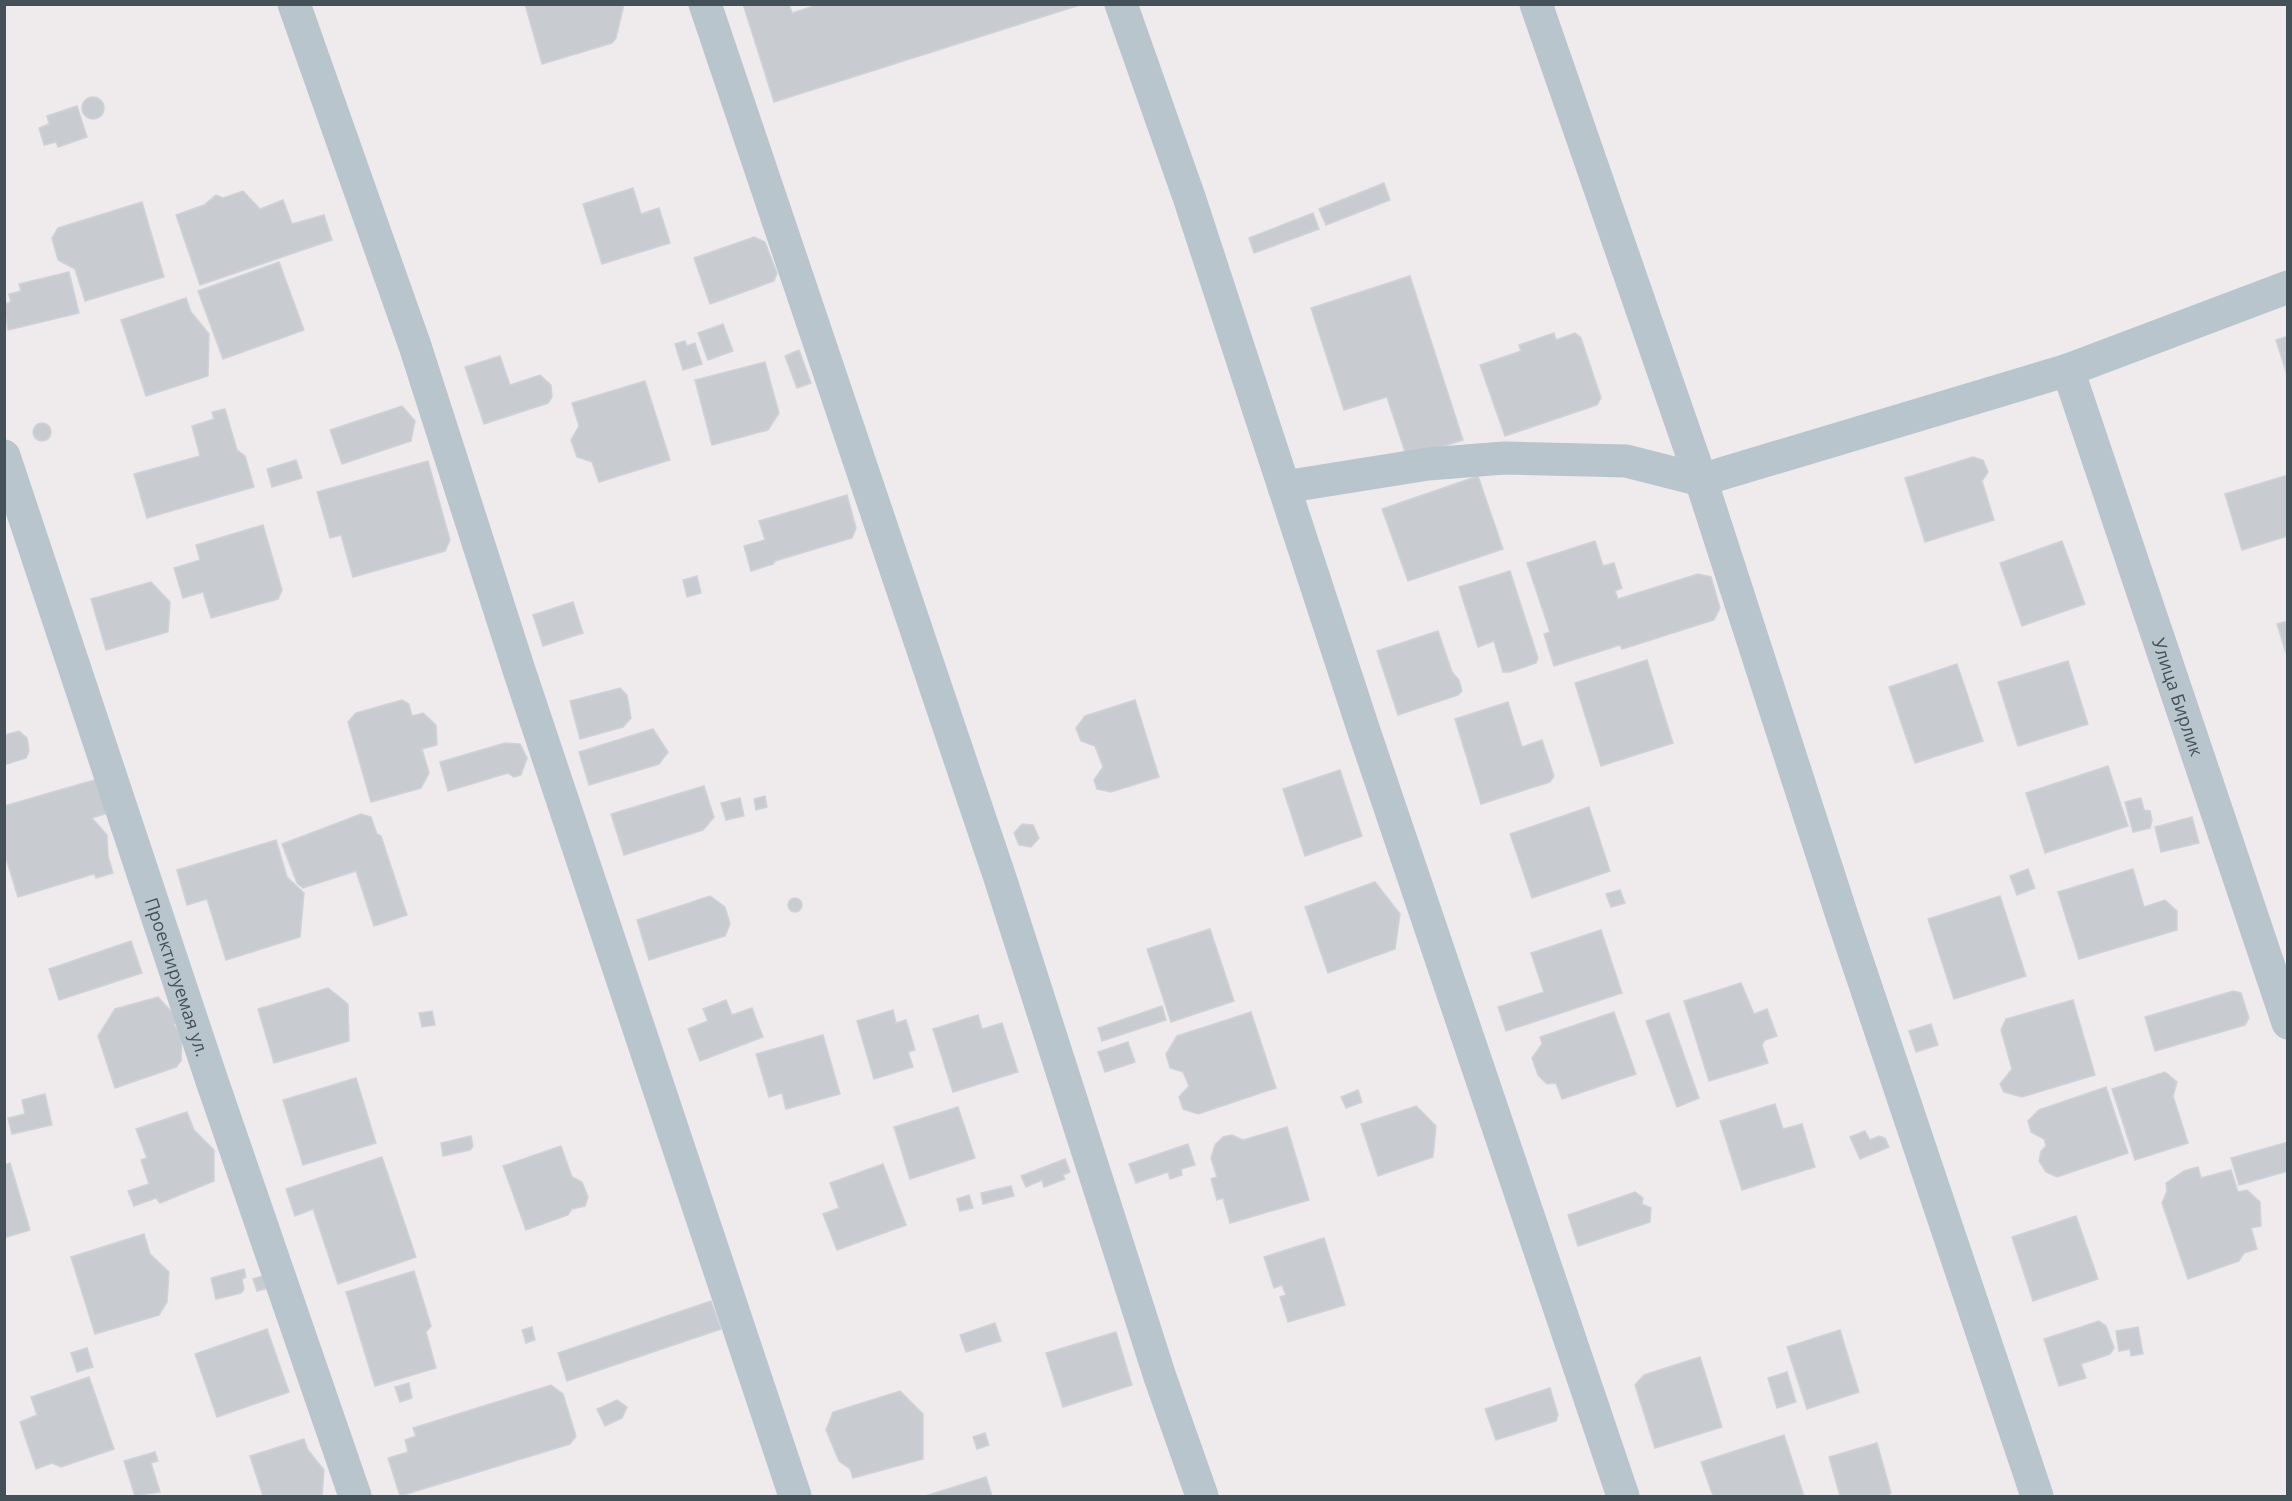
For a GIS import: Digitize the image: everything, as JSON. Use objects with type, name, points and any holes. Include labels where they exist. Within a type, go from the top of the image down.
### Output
[{"type":"street","points":[[294,4],[415,346],[522,682],[795,1497]]},
{"type":"street","points":[[705,4],[1003,889],[1160,1377],[1202,1497]]},
{"type":"street","points":[[1121,4],[1189,197],[1623,1497]]},
{"type":"street","points":[[1536,4],[1701,480],[1847,931],[2037,1497]]},
{"type":"street","points":[[1284,487],[1428,464],[1504,458],[1626,461],[1701,480],[2068,370],[2288,287]]},
{"type":"street","name":"Улица Бирлик","points":[[2068,370],[2288,1023]]},
{"type":"street","name":"Проектируемая ул.","points":[[4,456],[227,1125],[355,1497]]},
{"type":"building","points":[[525,4],[624,4],[616,38],[612,43],[542,64]]},
{"type":"building","points":[[743,4],[789,4],[792,13],[820,4],[1083,4],[774,102]]},
{"type":"building","points":[[93,97],[101,100],[104,108],[101,116],[93,119],[85,116],[82,108],[85,100]]},
{"type":"building","points":[[77,106],[87,137],[58,147],[56,142],[44,145],[39,128],[49,124],[47,116]]},
{"type":"building","points":[[1384,183],[1390,200],[1326,225],[1319,209]]},
{"type":"building","points":[[633,188],[641,214],[659,208],[670,243],[602,264],[583,204]]},
{"type":"building","points":[[243,191],[260,209],[283,200],[292,224],[324,215],[332,240],[200,285],[176,215],[204,205],[216,195],[223,198]]},
{"type":"building","points":[[142,202],[164,277],[85,301],[75,269],[58,260],[52,238],[58,228]]},
{"type":"building","points":[[1313,213],[1319,229],[1254,253],[1249,238]]},
{"type":"building","points":[[754,237],[765,242],[777,273],[774,281],[710,304],[694,258]]},
{"type":"building","points":[[279,262],[304,330],[223,359],[198,291]]},
{"type":"building","points":[[69,272],[79,313],[8,330],[4,304],[11,302],[9,294],[21,291],[19,284]]},
{"type":"building","points":[[1410,276],[1463,440],[1407,458],[1387,397],[1344,410],[1311,308]]},
{"type":"building","points":[[186,298],[191,312],[209,334],[208,376],[146,396],[121,320]]},
{"type":"building","points":[[723,324],[733,351],[708,360],[698,333]]},
{"type":"building","points":[[1554,333],[1556,340],[1575,333],[1581,338],[1601,398],[1597,405],[1505,436],[1480,365],[1521,351],[1519,345]]},
{"type":"building","points":[[2288,336],[2288,378],[2276,340]]},
{"type":"building","points":[[685,341],[687,346],[695,343],[702,364],[683,370],[675,344]]},
{"type":"building","points":[[799,350],[811,383],[797,388],[785,356]]},
{"type":"building","points":[[500,356],[510,385],[540,375],[551,385],[552,397],[548,403],[484,424],[465,367]]},
{"type":"building","points":[[765,362],[779,413],[768,430],[712,445],[695,380]]},
{"type":"building","points":[[645,381],[670,460],[599,482],[592,462],[577,457],[571,440],[579,426],[572,403]]},
{"type":"building","points":[[402,406],[415,421],[411,441],[342,464],[330,430]]},
{"type":"building","points":[[225,409],[237,450],[245,456],[254,487],[147,518],[134,474],[200,456],[192,426],[214,419],[212,412]]},
{"type":"building","points":[[42,423],[48,426],[51,432],[48,438],[42,441],[36,438],[33,432],[36,426]]},
{"type":"building","points":[[1973,457],[1983,460],[1988,472],[1982,481],[1994,520],[1925,542],[1905,478]]},
{"type":"building","points":[[296,460],[302,478],[272,487],[267,469]]},
{"type":"building","points":[[428,461],[450,540],[445,551],[353,577],[341,535],[330,538],[317,492]]},
{"type":"building","points":[[2288,475],[2288,536],[2242,550],[2225,494]]},
{"type":"building","points":[[1478,476],[1503,549],[1408,581],[1382,509]]},
{"type":"building","points":[[847,495],[856,528],[852,538],[775,561],[773,564],[751,571],[744,546],[765,540],[759,521]]},
{"type":"building","points":[[263,525],[282,590],[278,599],[211,618],[203,592],[183,598],[174,568],[200,560],[196,545]]},
{"type":"building","points":[[1595,541],[1603,566],[1614,563],[1622,588],[1615,591],[1618,599],[1698,574],[1711,577],[1720,608],[1714,620],[1622,649],[1620,645],[1554,666],[1544,634],[1550,632],[1527,563]]},
{"type":"building","points":[[2062,541],[2085,604],[2022,626],[2000,563]]},
{"type":"building","points":[[1510,571],[1538,658],[1536,663],[1510,672],[1503,672],[1494,641],[1478,647],[1459,587]]},
{"type":"building","points":[[697,576],[701,593],[687,597],[683,580]]},
{"type":"building","points":[[151,582],[170,602],[168,632],[106,650],[91,599]]},
{"type":"building","points":[[573,602],[583,633],[543,646],[533,615]]},
{"type":"building","points":[[2288,621],[2288,653],[2286,653],[2277,624]]},
{"type":"building","points":[[1438,631],[1452,672],[1459,680],[1462,691],[1458,695],[1398,715],[1377,651]]},
{"type":"building","points":[[1647,660],[1673,743],[1601,766],[1575,683]]},
{"type":"building","points":[[2068,661],[2088,724],[2018,746],[1998,682]]},
{"type":"building","points":[[1957,664],[1983,741],[1915,763],[1889,687]]},
{"type":"building","points":[[620,688],[627,695],[631,718],[623,727],[580,739],[570,701]]},
{"type":"building","points":[[402,700],[409,704],[412,716],[423,713],[436,725],[437,745],[422,749],[429,773],[421,788],[371,802],[348,722],[356,713]]},
{"type":"building","points":[[1135,700],[1159,777],[1111,792],[1097,789],[1094,780],[1103,767],[1095,746],[1081,741],[1076,728],[1085,716]]},
{"type":"building","points":[[1508,702],[1522,747],[1542,740],[1554,776],[1550,782],[1481,804],[1455,719]]},
{"type":"building","points":[[653,729],[668,752],[659,764],[589,785],[579,752]]},
{"type":"building","points":[[19,731],[27,738],[29,751],[26,758],[4,765],[4,733],[5,735]]},
{"type":"building","points":[[505,743],[520,744],[527,758],[521,775],[514,777],[508,773],[448,791],[440,762]]},
{"type":"building","points":[[2108,766],[2128,826],[2045,853],[2026,793]]},
{"type":"building","points":[[1340,770],[1362,836],[1305,856],[1283,789]]},
{"type":"building","points":[[98,779],[108,813],[92,818],[107,835],[108,856],[113,873],[96,878],[94,874],[18,897],[4,852],[4,806]]},
{"type":"building","points":[[704,786],[714,817],[703,830],[624,855],[611,814]]},
{"type":"building","points":[[765,796],[767,807],[756,810],[754,799]]},
{"type":"building","points":[[740,798],[744,816],[726,820],[721,803]]},
{"type":"building","points":[[2141,798],[2144,810],[2150,811],[2152,820],[2150,828],[2133,832],[2125,802]]},
{"type":"building","points":[[1589,807],[1610,871],[1532,898],[1510,834]]},
{"type":"building","points":[[361,814],[371,817],[377,834],[381,836],[407,915],[374,926],[356,871],[303,888],[297,883],[282,844]]},
{"type":"building","points":[[2192,817],[2199,843],[2161,852],[2155,827]]},
{"type":"building","points":[[1022,824],[1033,825],[1039,838],[1031,847],[1019,845],[1014,833]]},
{"type":"building","points":[[276,840],[287,877],[304,893],[300,937],[226,960],[207,899],[187,905],[177,870]]},
{"type":"building","points":[[2028,869],[2035,888],[2017,895],[2010,876]]},
{"type":"building","points":[[2133,869],[2144,907],[2165,900],[2177,911],[2177,930],[2079,959],[2058,892]]},
{"type":"building","points":[[1375,882],[1400,914],[1395,949],[1328,973],[1305,907]]},
{"type":"building","points":[[1620,890],[1625,903],[1611,907],[1606,894]]},
{"type":"building","points":[[710,896],[725,907],[730,924],[725,936],[649,960],[637,920]]},
{"type":"building","points":[[2000,896],[2026,976],[1954,999],[1928,919]]},
{"type":"building","points":[[795,898],[800,900],[802,905],[800,910],[795,912],[790,910],[788,905],[790,900]]},
{"type":"building","points":[[1210,929],[1234,1001],[1171,1022],[1147,949]]},
{"type":"building","points":[[1601,930],[1622,993],[1506,1031],[1498,1007],[1544,992],[1531,953]]},
{"type":"building","points":[[131,941],[142,973],[59,1000],[49,969]]},
{"type":"building","points":[[1741,983],[1754,1014],[1767,1009],[1777,1036],[1765,1040],[1762,1045],[1768,1063],[1709,1081],[1684,1001]]},
{"type":"building","points":[[328,988],[348,1004],[349,1041],[274,1063],[258,1009]]},
{"type":"building","points":[[2233,991],[2241,993],[2249,1018],[2245,1025],[2155,1051],[2145,1017]]},
{"type":"building","points":[[158,997],[179,1020],[174,1025],[182,1034],[181,1061],[176,1067],[115,1088],[98,1036],[115,1009]]},
{"type":"building","points":[[726,1000],[732,1015],[752,1008],[763,1037],[700,1061],[688,1029],[708,1021],[703,1009]]},
{"type":"building","points":[[2073,1000],[2095,1075],[2022,1097],[2004,1092],[2000,1084],[2012,1069],[2001,1030],[2006,1019]]},
{"type":"building","points":[[1162,1006],[1166,1020],[1102,1041],[1098,1028]]},
{"type":"building","points":[[893,1010],[896,1023],[906,1020],[915,1050],[908,1052],[913,1067],[874,1079],[857,1021]]},
{"type":"building","points":[[432,1011],[435,1025],[422,1027],[419,1013]]},
{"type":"building","points":[[1251,1012],[1276,1088],[1198,1114],[1183,1109],[1179,1097],[1189,1086],[1183,1072],[1170,1068],[1166,1054],[1177,1036]]},
{"type":"building","points":[[1614,1012],[1636,1074],[1562,1099],[1556,1083],[1547,1084],[1538,1075],[1532,1058],[1542,1044],[1540,1037]]},
{"type":"building","points":[[1669,1013],[1699,1098],[1677,1107],[1646,1021]]},
{"type":"building","points":[[978,1015],[982,1029],[1002,1023],[1018,1072],[953,1092],[933,1029]]},
{"type":"building","points":[[1931,1024],[1938,1045],[1916,1052],[1909,1031]]},
{"type":"building","points":[[823,1035],[840,1094],[786,1109],[782,1093],[769,1097],[756,1054]]},
{"type":"building","points":[[1128,1042],[1135,1062],[1105,1072],[1098,1052]]},
{"type":"building","points":[[2165,1072],[2177,1082],[2173,1096],[2188,1143],[2135,1160],[2112,1089]]},
{"type":"building","points":[[356,1078],[376,1143],[303,1165],[283,1100]]},
{"type":"building","points":[[2106,1087],[2128,1153],[2057,1177],[2046,1172],[2039,1161],[2041,1151],[2046,1146],[2044,1139],[2031,1132],[2028,1121],[2039,1110]]},
{"type":"building","points":[[1358,1090],[1362,1102],[1346,1108],[1341,1097]]},
{"type":"building","points":[[45,1094],[52,1125],[12,1134],[8,1118],[25,1114],[22,1100]]},
{"type":"building","points":[[1775,1104],[1783,1129],[1802,1124],[1815,1167],[1742,1190],[1720,1121]]},
{"type":"building","points":[[1416,1106],[1436,1126],[1433,1157],[1378,1176],[1361,1124]]},
{"type":"building","points":[[958,1107],[975,1158],[910,1179],[894,1127]]},
{"type":"building","points":[[187,1112],[194,1130],[214,1150],[214,1181],[160,1203],[156,1198],[134,1206],[128,1191],[149,1184],[141,1160],[147,1158],[136,1129]]},
{"type":"building","points":[[1287,1127],[1309,1200],[1230,1223],[1223,1198],[1217,1200],[1211,1179],[1217,1177],[1211,1158],[1215,1145],[1223,1137],[1232,1135],[1243,1140]]},
{"type":"building","points":[[1865,1131],[1870,1140],[1879,1136],[1885,1138],[1889,1147],[1860,1159],[1850,1137]]},
{"type":"building","points":[[471,1136],[473,1146],[470,1150],[443,1156],[441,1143]]},
{"type":"building","points":[[2288,1142],[2288,1171],[2239,1185],[2231,1158]]},
{"type":"building","points":[[1188,1144],[1195,1165],[1181,1169],[1182,1175],[1170,1179],[1168,1172],[1136,1183],[1129,1164]]},
{"type":"building","points":[[561,1146],[572,1177],[582,1182],[588,1197],[585,1206],[572,1209],[568,1215],[526,1230],[503,1166]]},
{"type":"building","points":[[382,1157],[416,1257],[338,1284],[313,1209],[295,1216],[286,1189]]},
{"type":"building","points":[[1065,1159],[1070,1172],[1063,1175],[1065,1179],[1044,1187],[1042,1180],[1026,1187],[1021,1176]]},
{"type":"building","points":[[10,1163],[30,1230],[4,1238],[4,1165]]},
{"type":"building","points":[[883,1164],[906,1225],[837,1250],[823,1214],[839,1208],[830,1183]]},
{"type":"building","points":[[2198,1167],[2201,1178],[2231,1170],[2238,1192],[2247,1190],[2260,1202],[2261,1226],[2251,1228],[2257,1249],[2244,1253],[2239,1261],[2188,1279],[2162,1203],[2167,1191],[2166,1183],[2184,1171]]},
{"type":"building","points":[[1011,1186],[1014,1196],[983,1204],[981,1193]]},
{"type":"building","points":[[1635,1192],[1643,1198],[1642,1204],[1651,1208],[1650,1222],[1578,1246],[1568,1215]]},
{"type":"building","points":[[969,1195],[973,1208],[960,1211],[957,1199]]},
{"type":"building","points":[[2076,1216],[2098,1279],[2033,1301],[2012,1237]]},
{"type":"building","points":[[144,1234],[150,1254],[169,1272],[167,1302],[159,1315],[95,1334],[71,1257]]},
{"type":"building","points":[[1324,1238],[1345,1305],[1288,1322],[1280,1297],[1286,1295],[1282,1285],[1274,1288],[1264,1257]]},
{"type":"building","points":[[244,1269],[246,1277],[242,1279],[244,1289],[241,1293],[216,1299],[211,1278]]},
{"type":"building","points":[[414,1271],[431,1326],[426,1332],[436,1368],[375,1386],[346,1292]]},
{"type":"building","points":[[265,1275],[269,1288],[257,1291],[253,1279]]},
{"type":"building","points":[[711,1301],[721,1329],[567,1381],[558,1353]]},
{"type":"building","points":[[2099,1321],[2106,1326],[2114,1348],[2110,1354],[2081,1364],[2086,1378],[2059,1386],[2044,1339]]},
{"type":"building","points":[[995,1323],[1001,1341],[966,1352],[960,1335]]},
{"type":"building","points":[[532,1327],[535,1340],[526,1343],[522,1330]]},
{"type":"building","points":[[2138,1327],[2143,1354],[2131,1356],[2130,1349],[2119,1351],[2116,1331]]},
{"type":"building","points":[[267,1329],[289,1392],[217,1417],[195,1354]]},
{"type":"building","points":[[1840,1330],[1859,1392],[1807,1409],[1787,1347]]},
{"type":"building","points":[[1116,1332],[1132,1385],[1063,1407],[1046,1353]]},
{"type":"building","points":[[87,1348],[93,1367],[77,1372],[71,1353]]},
{"type":"building","points":[[1700,1357],[1722,1427],[1655,1448],[1635,1385],[1644,1375]]},
{"type":"building","points":[[1787,1372],[1796,1402],[1777,1408],[1768,1378]]},
{"type":"building","points":[[89,1377],[114,1449],[61,1467],[52,1463],[36,1469],[20,1422],[37,1415],[31,1397]]},
{"type":"building","points":[[409,1383],[412,1398],[400,1402],[395,1387]]},
{"type":"building","points":[[551,1385],[563,1394],[576,1436],[570,1444],[400,1496],[388,1458],[408,1452],[405,1440],[416,1436],[413,1428]]},
{"type":"building","points":[[1550,1388],[1558,1415],[1556,1421],[1496,1440],[1485,1409]]},
{"type":"building","points":[[900,1391],[923,1414],[923,1459],[853,1478],[850,1469],[839,1461],[826,1430],[833,1412]]},
{"type":"building","points":[[617,1400],[627,1407],[622,1418],[605,1426],[597,1409]]},
{"type":"building","points":[[985,1433],[989,1445],[977,1449],[973,1437]]},
{"type":"building","points":[[1784,1435],[1804,1496],[1713,1496],[1701,1462]]},
{"type":"building","points":[[304,1439],[308,1450],[324,1470],[322,1496],[263,1496],[250,1456]]},
{"type":"building","points":[[1877,1443],[1891,1493],[1888,1496],[1840,1496],[1829,1457]]},
{"type":"building","points":[[155,1452],[158,1461],[151,1463],[160,1492],[135,1496],[124,1461]]},
{"type":"building","points":[[986,1477],[992,1496],[928,1495]]}]
